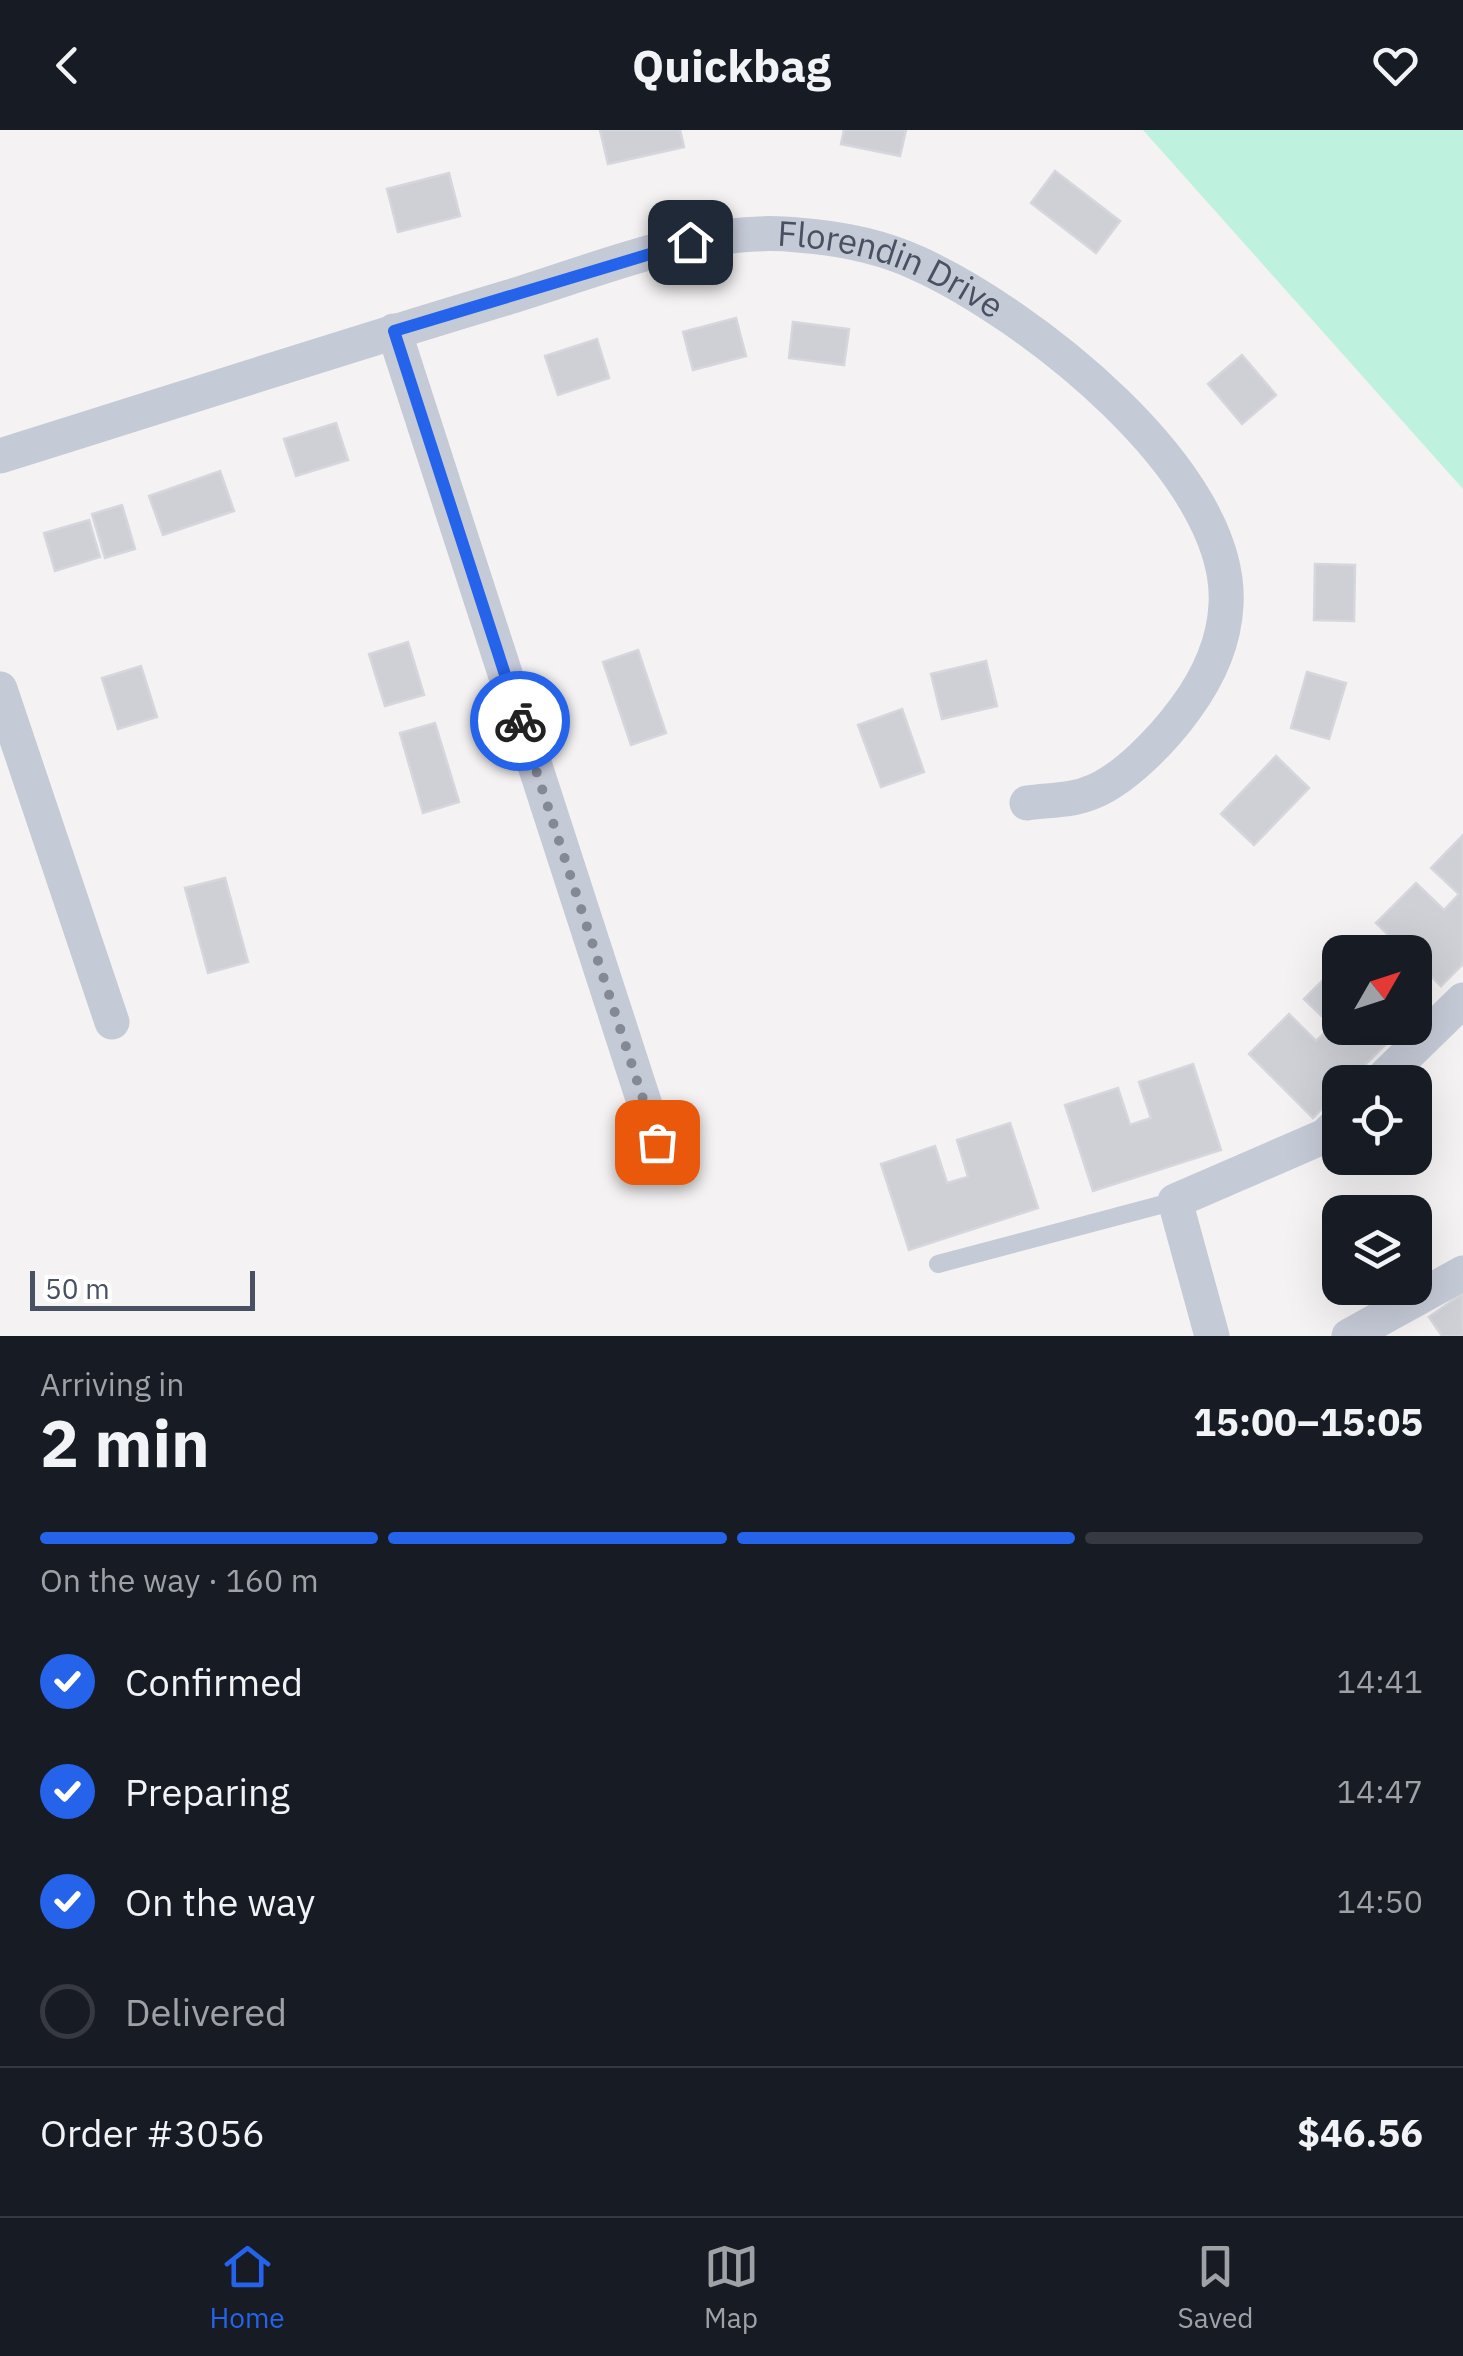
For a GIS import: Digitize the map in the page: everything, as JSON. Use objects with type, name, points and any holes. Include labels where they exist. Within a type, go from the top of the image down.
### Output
[{"type":"street","name":"Florendin Drive","points":[[0,456],[690,242],[744,233],[796,234],[855,243],[912,260],[1011,314],[1111,399],[1180,479],[1206,522],[1222,566],[1226,604],[1207,680],[1166,736],[1129,768],[1088,794],[1026,802]]},
{"type":"street","points":[[394,331],[657,1142]]},
{"type":"street","points":[[0,689],[112,1022]]},
{"type":"street","points":[[1396,1065],[1463,1000]]},
{"type":"street","points":[[1212,1336],[1175,1201],[1322,1137]]},
{"type":"street","points":[[1349,1336],[1463,1273]]},
{"type":"lane","points":[[938,1264],[1175,1201]]},
{"type":"green space","points":[[1143,130],[1463,130],[1463,489]]},
{"type":"building","points":[[600,130],[680,130],[684,147],[608,164]]},
{"type":"building","points":[[844,130],[906,130],[900,156],[841,144]]},
{"type":"building","points":[[1055,171],[1120,221],[1096,253],[1031,203]]},
{"type":"building","points":[[449,173],[460,216],[398,232],[387,189]]},
{"type":"building","points":[[736,318],[746,356],[693,370],[683,332]]},
{"type":"building","points":[[793,322],[849,329],[844,365],[789,358]]},
{"type":"building","points":[[597,339],[609,378],[558,395],[545,356]]},
{"type":"building","points":[[1242,355],[1276,395],[1242,424],[1208,384]]},
{"type":"building","points":[[336,423],[348,460],[296,476],[284,439]]},
{"type":"building","points":[[220,471],[234,511],[163,535],[149,496]]},
{"type":"building","points":[[122,505],[135,549],[105,558],[92,514]]},
{"type":"building","points":[[89,520],[100,557],[55,571],[44,533]]},
{"type":"building","points":[[1315,564],[1355,565],[1354,621],[1314,620]]},
{"type":"building","points":[[408,642],[424,695],[385,706],[369,654]]},
{"type":"building","points":[[638,650],[666,733],[631,745],[603,662]]},
{"type":"building","points":[[986,661],[997,706],[942,719],[931,674]]},
{"type":"building","points":[[141,666],[157,717],[118,729],[102,678]]},
{"type":"building","points":[[1307,672],[1346,683],[1329,739],[1291,728]]},
{"type":"building","points":[[902,709],[924,772],[881,787],[858,725]]},
{"type":"building","points":[[435,723],[459,802],[423,813],[400,733]]},
{"type":"building","points":[[1276,756],[1309,788],[1254,845],[1221,814]]},
{"type":"building","points":[[1463,835],[1463,964],[1441,986],[1432,977],[1432,935],[1388,935],[1376,923],[1416,883],[1444,910],[1459,894],[1431,868]]},
{"type":"building","points":[[225,878],[248,962],[208,973],[185,888]]},
{"type":"building","points":[[1322,981],[1322,1016],[1304,999]]},
{"type":"building","points":[[1289,1014],[1316,1041],[1322,1035],[1322,1045],[1385,1045],[1365,1065],[1322,1065],[1322,1109],[1313,1118],[1249,1054]]},
{"type":"building","points":[[1193,1064],[1221,1150],[1093,1191],[1065,1105],[1118,1088],[1130,1125],[1151,1118],[1139,1082]]},
{"type":"building","points":[[1010,1123],[1038,1208],[909,1250],[881,1164],[935,1146],[947,1183],[968,1177],[957,1140]]},
{"type":"building","points":[[1463,1293],[1463,1336],[1442,1336],[1429,1317]]},
{"type":"way so far","points":[[520,721],[657,1142]]},
{"type":"route","points":[[520,721],[394,331],[690,242]]}]
